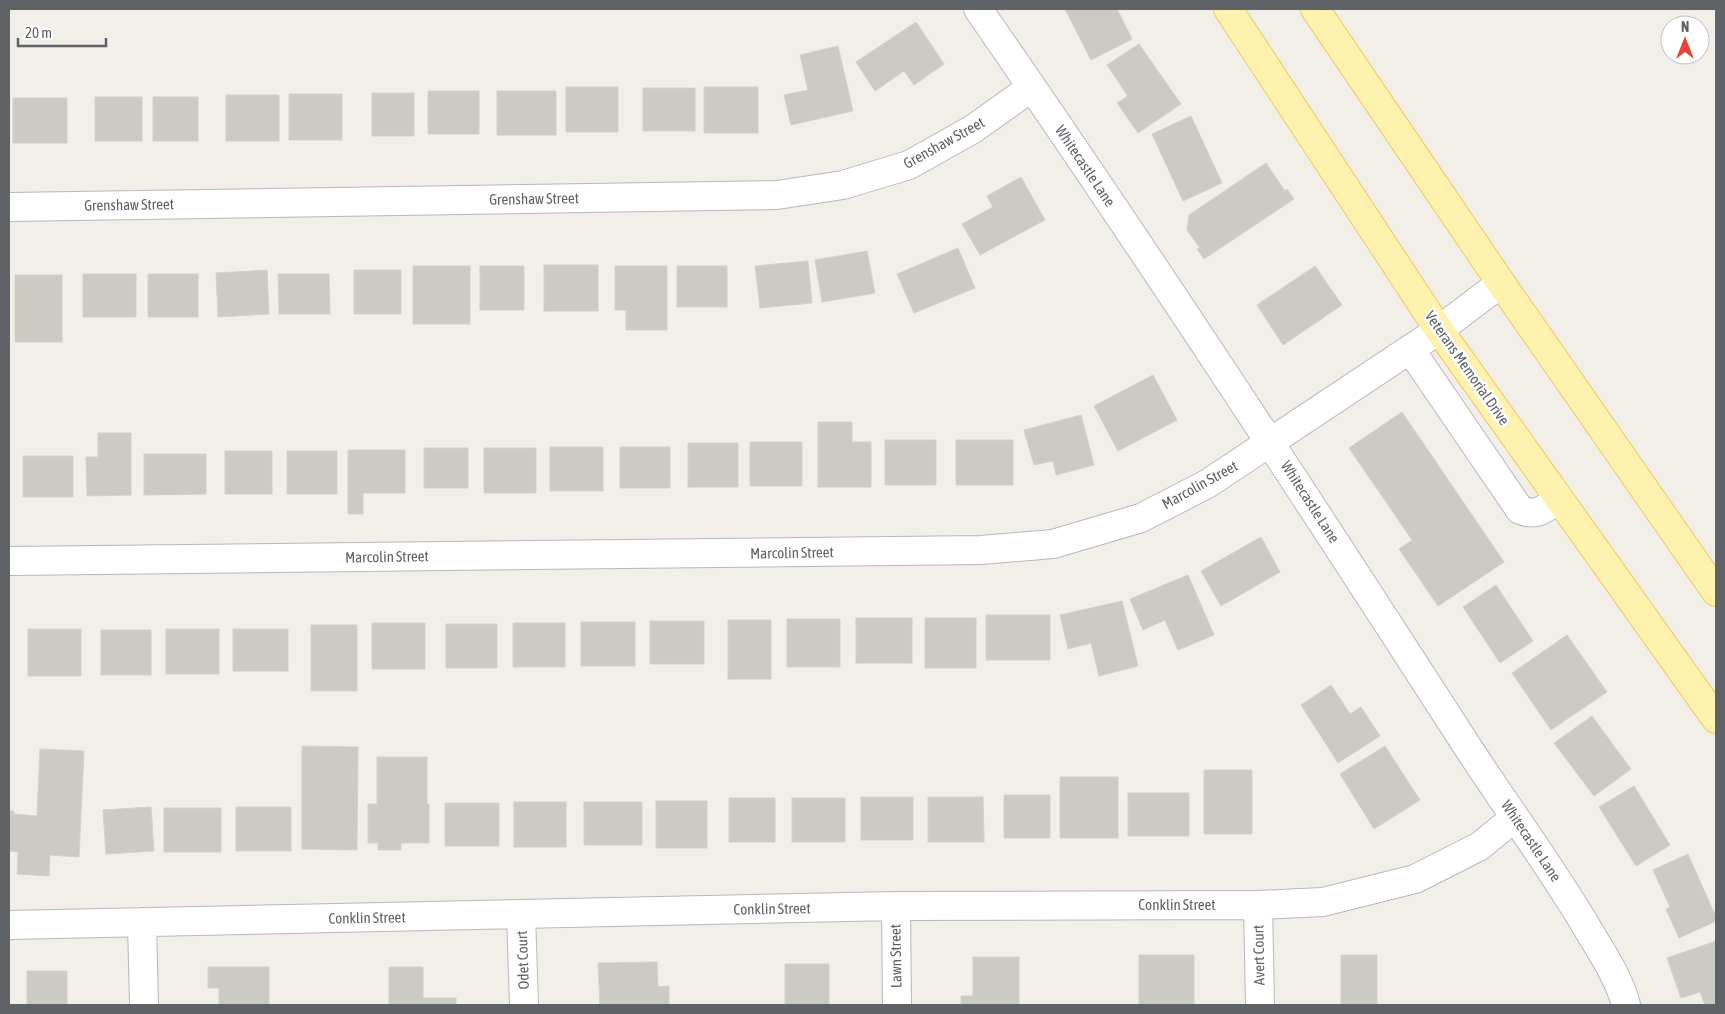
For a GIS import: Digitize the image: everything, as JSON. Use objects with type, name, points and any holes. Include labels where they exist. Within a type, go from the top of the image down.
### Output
[{"type":"main road","name":"Veterans Memorial Drive","points":[[1228,9],[1439,330],[1716,719]]},
{"type":"main road","points":[[1315,9],[1501,283],[1716,592]]},
{"type":"street","name":"Whitecastle Lane","points":[[978,9],[1271,443],[1514,818],[1564,890],[1623,992],[1626,1005]]},
{"type":"street","name":"Grenshaw Street","points":[[9,207],[777,195],[843,185],[910,165],[973,129],[1032,87]]},
{"type":"street","name":"Marcolin Street","points":[[9,561],[981,550],[1053,544],[1141,518],[1207,484],[1439,330],[1501,283]]},
{"type":"street","points":[[1410,349],[1520,510],[1530,514],[1540,511],[1560,499]]},
{"type":"street","name":"Conklin Street","points":[[9,925],[896,906],[1323,902],[1416,879],[1480,846],[1514,818]]},
{"type":"street","name":"Avert Court","points":[[1258,904],[1260,1005]]},
{"type":"street","name":"Lawn Street","points":[[896,906],[897,1005]]},
{"type":"street","name":"Odet Court","points":[[521,915],[524,1005]]},
{"type":"street","points":[[142,922],[144,1005]]},
{"type":"building","points":[[1065,9],[1117,9],[1132,39],[1091,60]]},
{"type":"building","points":[[916,22],[944,64],[914,85],[904,71],[875,91],[856,62]]},
{"type":"building","points":[[1139,44],[1181,104],[1138,133],[1117,103],[1128,96],[1107,65]]},
{"type":"building","points":[[838,46],[853,111],[791,125],[784,95],[808,90],[800,55]]},
{"type":"building","points":[[566,87],[618,87],[618,132],[566,132]]},
{"type":"building","points":[[704,87],[758,87],[758,133],[704,133]]},
{"type":"building","points":[[643,88],[695,88],[695,131],[643,131]]},
{"type":"building","points":[[428,91],[479,91],[479,134],[428,134]]},
{"type":"building","points":[[497,91],[556,91],[556,135],[497,135]]},
{"type":"building","points":[[372,93],[414,93],[414,136],[372,136]]},
{"type":"building","points":[[289,94],[342,94],[342,140],[289,140]]},
{"type":"building","points":[[226,95],[279,95],[279,141],[226,141]]},
{"type":"building","points":[[95,97],[142,97],[142,141],[95,141]]},
{"type":"building","points":[[153,97],[198,97],[198,141],[153,141]]},
{"type":"building","points":[[13,98],[67,98],[67,143],[13,143]]},
{"type":"building","points":[[1191,116],[1222,183],[1183,201],[1152,134]]},
{"type":"building","points":[[1266,163],[1285,191],[1287,189],[1294,199],[1204,259],[1197,249],[1200,248],[1187,230],[1189,215]]},
{"type":"building","points":[[1021,177],[1045,220],[980,255],[962,224],[993,207],[987,196]]},
{"type":"building","points":[[958,248],[975,288],[914,313],[897,274]]},
{"type":"building","points":[[867,251],[875,293],[822,302],[815,260]]},
{"type":"building","points":[[808,261],[812,303],[760,308],[755,266]]},
{"type":"building","points":[[544,265],[598,265],[598,311],[544,311]]},
{"type":"building","points":[[413,266],[470,266],[470,324],[413,324]]},
{"type":"building","points":[[480,266],[524,266],[524,310],[480,310]]},
{"type":"building","points":[[615,266],[667,266],[667,330],[626,330],[626,310],[615,310]]},
{"type":"building","points":[[677,266],[727,266],[727,307],[677,307]]},
{"type":"building","points":[[1315,266],[1342,305],[1283,345],[1257,305]]},
{"type":"building","points":[[267,270],[269,314],[218,317],[216,273]]},
{"type":"building","points":[[354,270],[401,270],[401,314],[354,314]]},
{"type":"building","points":[[83,274],[136,274],[136,317],[83,317]]},
{"type":"building","points":[[148,274],[198,274],[198,317],[148,317]]},
{"type":"building","points":[[278,274],[329,274],[330,314],[279,314]]},
{"type":"building","points":[[15,275],[62,275],[62,342],[15,342]]},
{"type":"building","points":[[1153,375],[1177,420],[1118,451],[1094,406]]},
{"type":"building","points":[[1402,412],[1504,562],[1438,606],[1399,549],[1412,540],[1349,448]]},
{"type":"building","points":[[1081,415],[1094,465],[1056,475],[1053,461],[1034,465],[1024,430]]},
{"type":"building","points":[[818,422],[852,422],[852,442],[871,442],[871,487],[818,487]]},
{"type":"building","points":[[98,433],[131,433],[131,495],[87,496],[86,457],[98,457]]},
{"type":"building","points":[[885,440],[936,440],[936,485],[885,485]]},
{"type":"building","points":[[956,440],[1013,440],[1013,485],[956,485]]},
{"type":"building","points":[[750,442],[802,442],[802,486],[750,486]]},
{"type":"building","points":[[688,443],[738,443],[738,487],[688,487]]},
{"type":"building","points":[[550,447],[603,447],[603,491],[550,491]]},
{"type":"building","points":[[620,447],[670,447],[670,488],[620,488]]},
{"type":"building","points":[[424,448],[468,448],[468,488],[424,488]]},
{"type":"building","points":[[484,448],[536,448],[536,493],[484,493]]},
{"type":"building","points":[[348,450],[405,450],[405,493],[363,493],[363,514],[348,514]]},
{"type":"building","points":[[225,451],[272,451],[272,494],[225,494]]},
{"type":"building","points":[[287,451],[337,451],[337,494],[287,494]]},
{"type":"building","points":[[144,454],[206,454],[206,494],[144,495]]},
{"type":"building","points":[[23,456],[73,456],[73,497],[23,497]]},
{"type":"building","points":[[1261,537],[1280,572],[1221,606],[1201,571]]},
{"type":"building","points":[[1188,575],[1214,635],[1178,650],[1165,620],[1143,630],[1130,599]]},
{"type":"building","points":[[1496,585],[1533,641],[1500,663],[1463,607]]},
{"type":"building","points":[[1122,601],[1138,666],[1099,676],[1091,643],[1068,649],[1060,615]]},
{"type":"building","points":[[986,615],[1050,615],[1050,660],[986,660]]},
{"type":"building","points":[[856,618],[912,618],[912,663],[856,663]]},
{"type":"building","points":[[925,618],[976,618],[976,668],[925,668]]},
{"type":"building","points":[[787,619],[840,619],[840,667],[787,667]]},
{"type":"building","points":[[728,620],[771,620],[771,679],[728,679]]},
{"type":"building","points":[[650,621],[704,621],[704,664],[650,664]]},
{"type":"building","points":[[581,622],[635,622],[635,666],[581,666]]},
{"type":"building","points":[[372,623],[425,623],[425,669],[372,669]]},
{"type":"building","points":[[513,623],[565,623],[565,667],[513,667]]},
{"type":"building","points":[[446,624],[497,624],[497,668],[446,668]]},
{"type":"building","points":[[311,625],[357,625],[357,691],[311,691]]},
{"type":"building","points":[[28,629],[81,629],[81,676],[28,676]]},
{"type":"building","points":[[166,629],[219,629],[219,674],[166,674]]},
{"type":"building","points":[[233,629],[288,629],[288,671],[233,671]]},
{"type":"building","points":[[101,630],[151,630],[151,675],[101,675]]},
{"type":"building","points":[[1567,635],[1607,692],[1551,730],[1512,673]]},
{"type":"building","points":[[1331,685],[1350,714],[1361,707],[1380,736],[1338,763],[1301,705]]},
{"type":"building","points":[[1592,716],[1631,769],[1594,796],[1554,743]]},
{"type":"building","points":[[302,746],[358,747],[357,850],[302,849]]},
{"type":"building","points":[[1385,746],[1420,800],[1374,829],[1340,774]]},
{"type":"building","points":[[40,749],[84,751],[79,857],[50,855],[49,876],[17,874],[18,852],[9,851],[9,811],[14,811],[14,814],[37,816]]},
{"type":"building","points":[[377,757],[427,757],[429,843],[401,843],[401,850],[378,850],[378,843],[368,843],[368,804],[377,804]]},
{"type":"building","points":[[1204,770],[1252,770],[1252,834],[1204,834]]},
{"type":"building","points":[[1060,777],[1118,777],[1118,838],[1060,838]]},
{"type":"building","points":[[1634,786],[1670,845],[1636,866],[1599,807]]},
{"type":"building","points":[[1128,793],[1189,793],[1189,836],[1128,836]]},
{"type":"building","points":[[1004,795],[1050,795],[1050,838],[1004,838]]},
{"type":"building","points":[[861,797],[913,797],[913,840],[861,840]]},
{"type":"building","points":[[928,797],[983,797],[984,842],[928,842]]},
{"type":"building","points":[[729,798],[775,798],[775,842],[729,842]]},
{"type":"building","points":[[792,798],[845,798],[845,842],[792,842]]},
{"type":"building","points":[[656,801],[707,801],[707,848],[656,848]]},
{"type":"building","points":[[514,802],[566,802],[566,847],[514,847]]},
{"type":"building","points":[[584,802],[642,802],[642,845],[584,845]]},
{"type":"building","points":[[445,803],[499,803],[499,846],[445,846]]},
{"type":"building","points":[[151,807],[154,851],[106,854],[103,810]]},
{"type":"building","points":[[236,807],[291,807],[291,851],[236,851]]},
{"type":"building","points":[[164,808],[221,808],[221,852],[164,852]]},
{"type":"building","points":[[1688,854],[1716,917],[1716,921],[1679,938],[1666,909],[1670,907],[1653,870]]},
{"type":"building","points":[[1716,941],[1716,1005],[1705,1005],[1700,992],[1681,998],[1667,958]]},
{"type":"building","points":[[1139,955],[1194,955],[1194,1005],[1139,1005]]},
{"type":"building","points":[[1341,955],[1377,955],[1377,1005],[1341,1005]]},
{"type":"building","points":[[973,957],[1019,957],[1019,1005],[961,1005],[961,996],[973,996]]},
{"type":"building","points":[[657,962],[658,987],[669,986],[669,1005],[600,1005],[598,963]]},
{"type":"building","points":[[785,964],[829,964],[829,1005],[785,1005]]},
{"type":"building","points":[[208,967],[269,967],[269,1005],[219,1005],[219,988],[208,988]]},
{"type":"building","points":[[389,967],[423,967],[423,998],[456,998],[456,1005],[389,1005]]},
{"type":"building","points":[[27,971],[67,971],[67,1005],[27,1005]]}]
